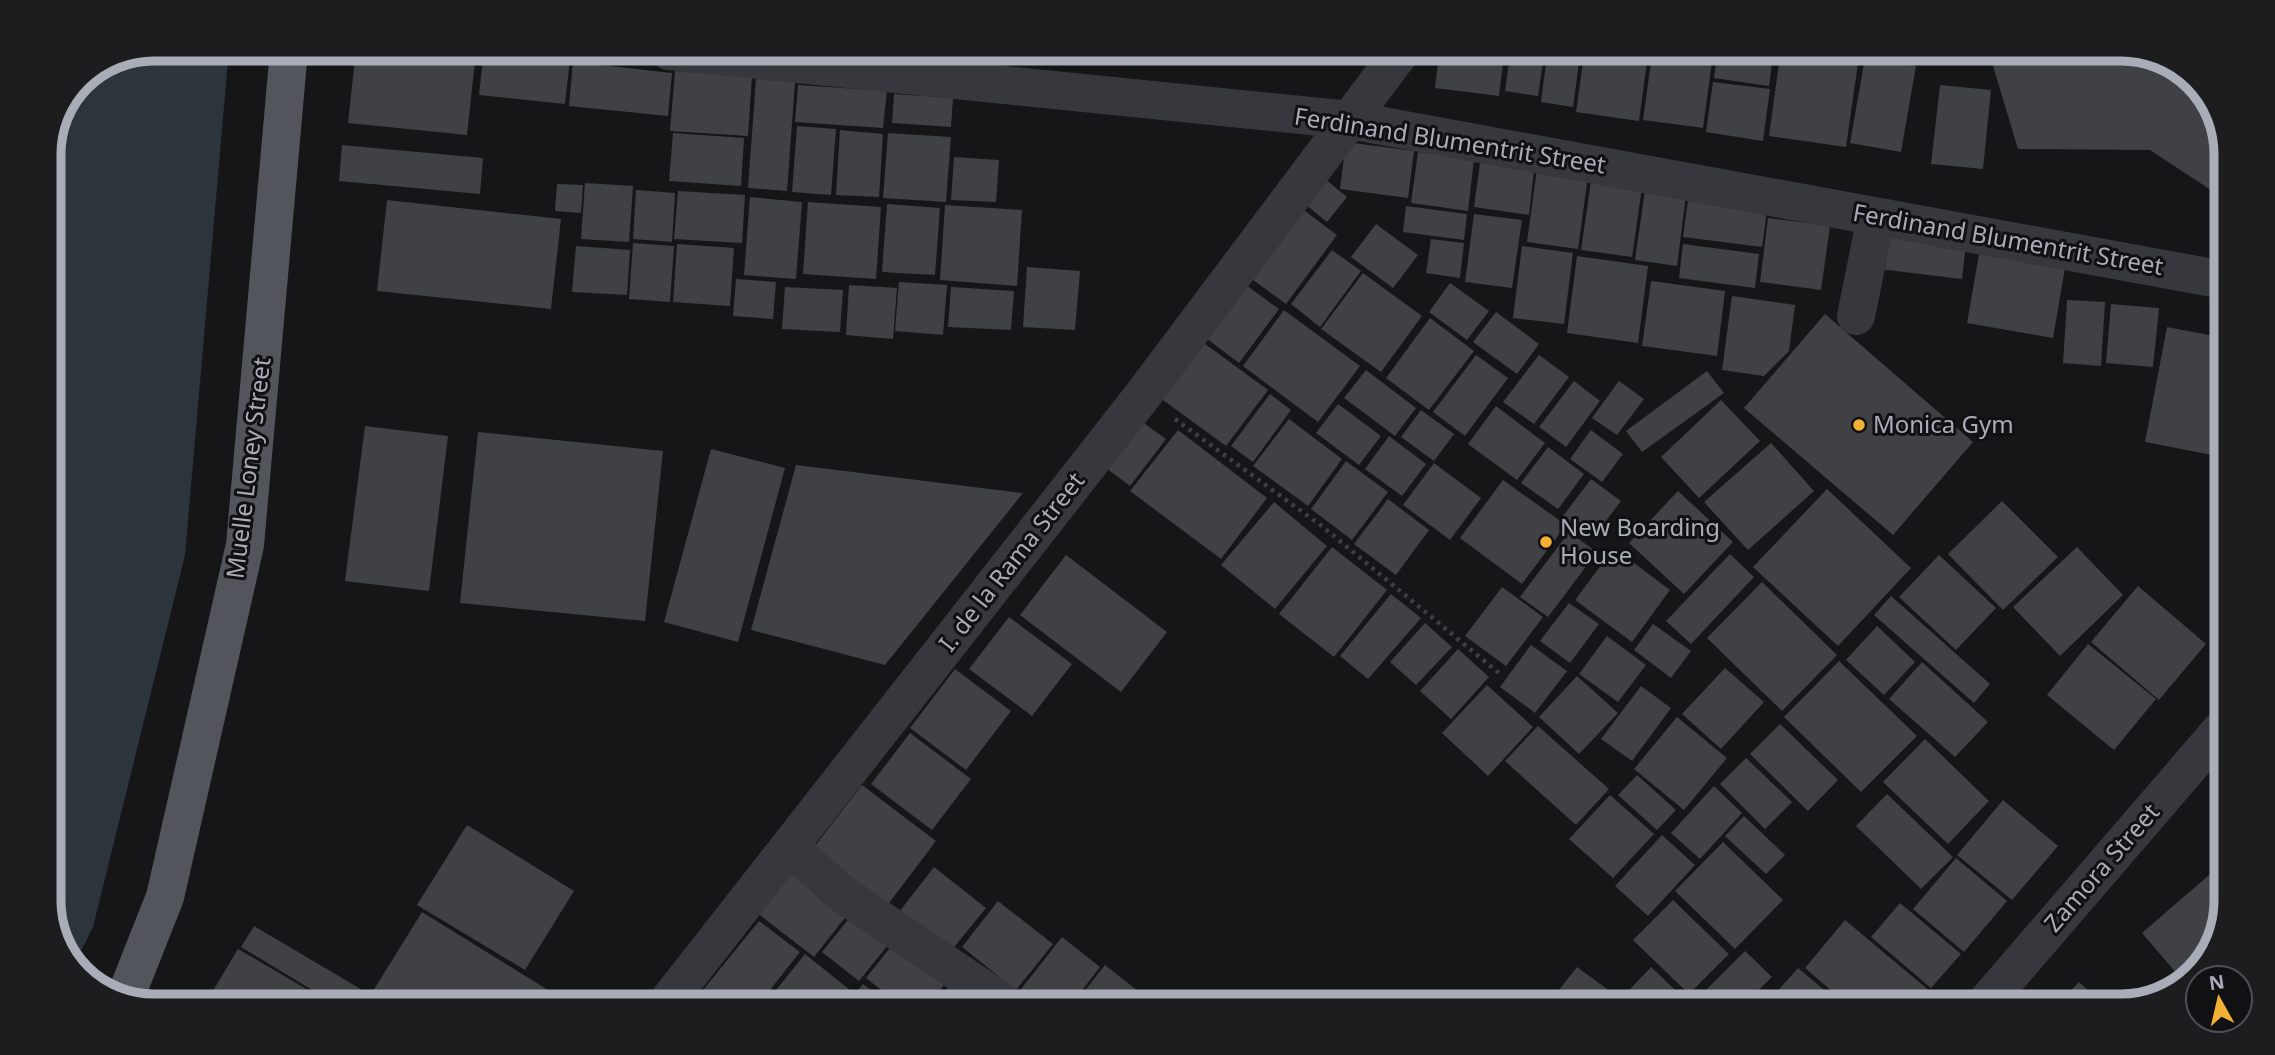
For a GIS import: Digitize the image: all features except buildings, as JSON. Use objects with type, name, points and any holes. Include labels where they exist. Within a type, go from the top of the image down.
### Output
[{"type":"main road","name":"Muelle Loney Street","points":[[128,990],[165,897],[245,545],[288,61]]},
{"type":"street","name":"Ferdinand Blumentrit Street","points":[[768,61],[1350,120],[2214,277]]},
{"type":"street","name":"I. de la Rama Street","points":[[674,994],[1143,395],[1394,61]]},
{"type":"street","points":[[1856,316],[1876,217]]},
{"type":"street","name":"Zamora Street","points":[[1994,994],[2214,739]]},
{"type":"street","points":[[790,847],[841,893],[991,994]]},
{"type":"path","points":[[1143,395],[1323,527],[1500,674]]},
{"type":"shaded area","points":[[228,61],[185,555],[93,927],[79,955],[66,930],[61,907],[61,148],[71,113],[93,84],[108,74],[142,62]]},
{"type":"place","name":"Monica Gym","points":[[1859,425]]},
{"type":"place","name":"New Boarding House","points":[[1546,542]]}]
